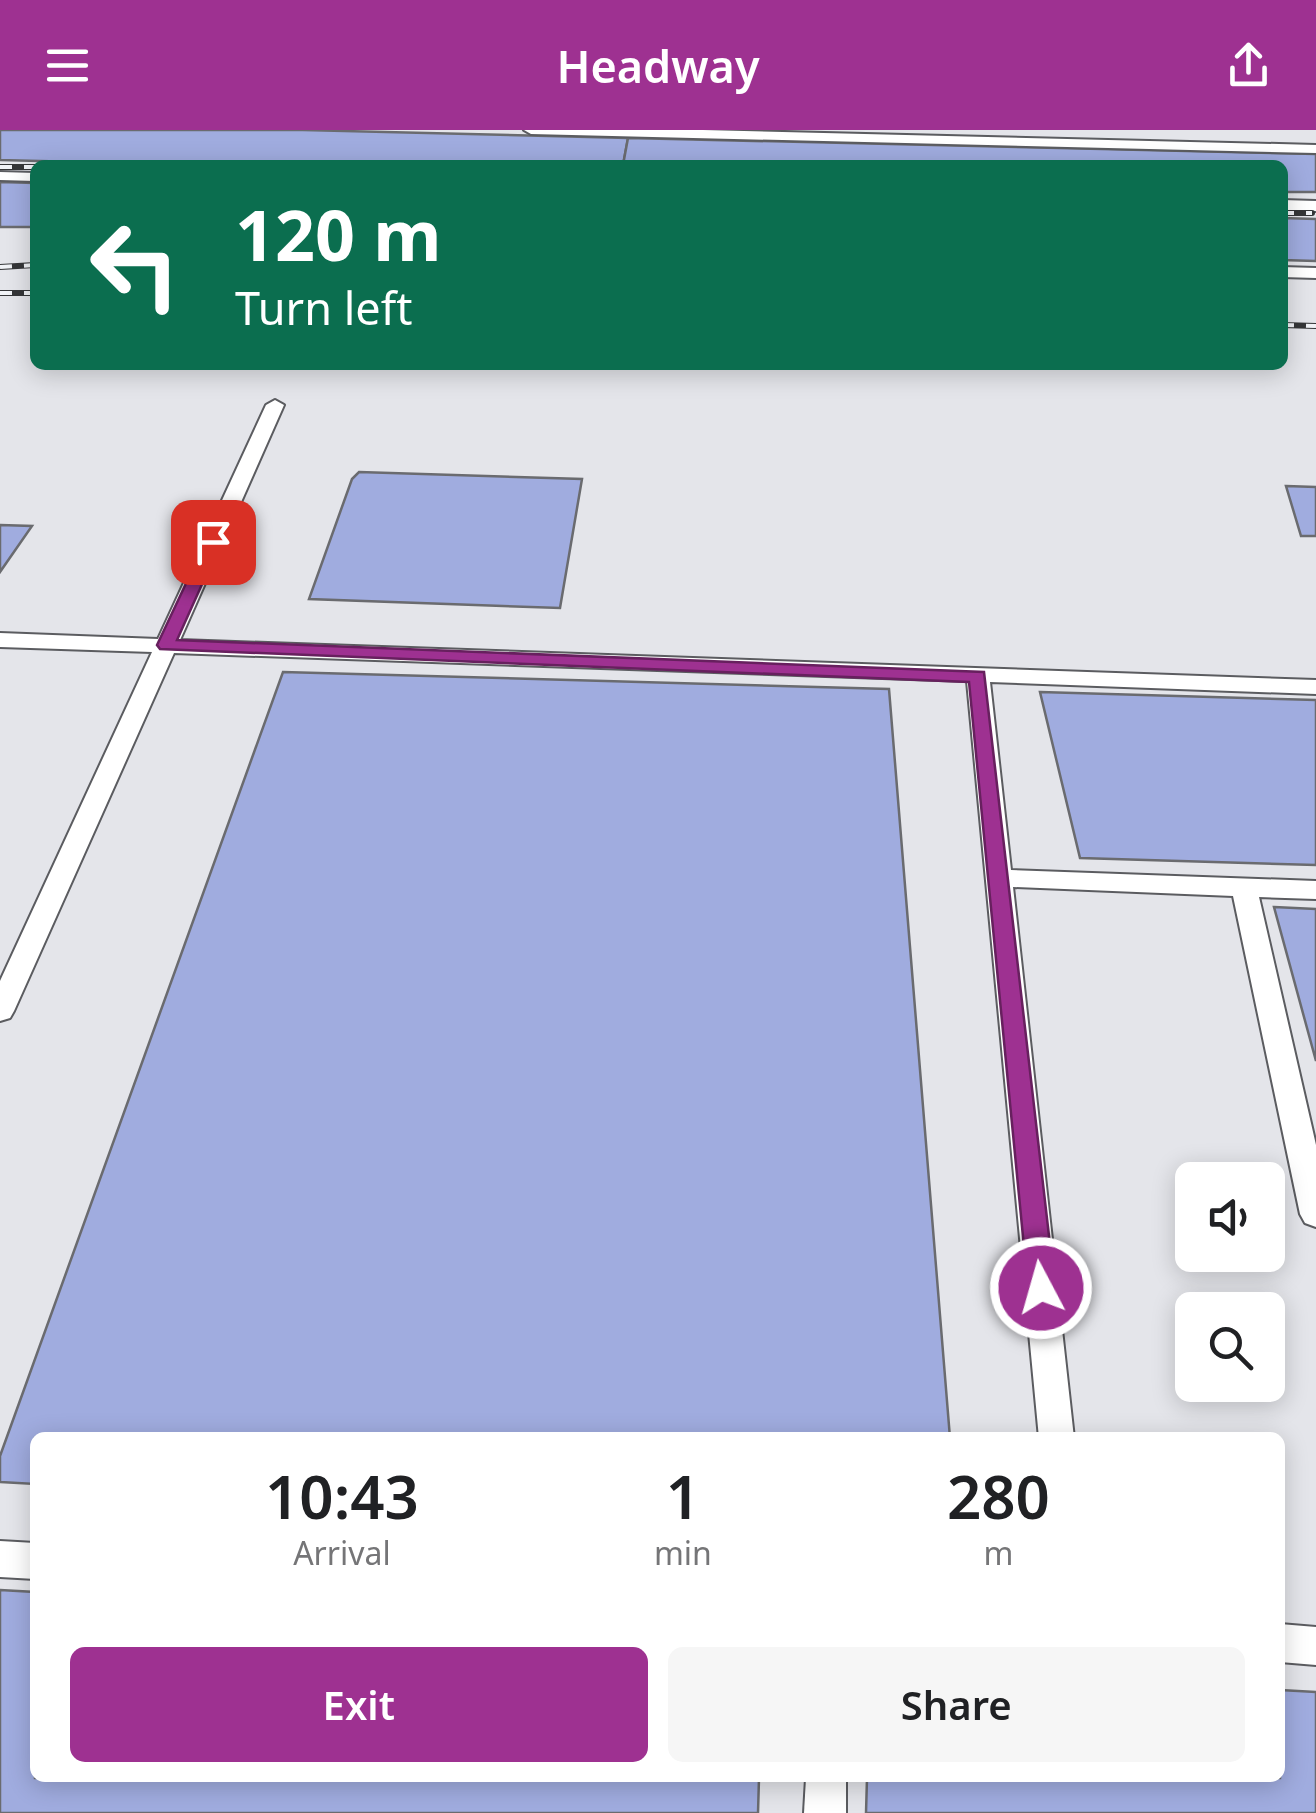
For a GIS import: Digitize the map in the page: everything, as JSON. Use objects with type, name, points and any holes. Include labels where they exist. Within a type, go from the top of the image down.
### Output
[{"type":"lane","points":[[530,130],[1316,149]]},
{"type":"lane","points":[[0,176],[30,177]]},
{"type":"lane","points":[[1288,206],[1316,206]]},
{"type":"lane","points":[[1288,272],[1316,273]]},
{"type":"lane","points":[[0,1011],[276,405]]},
{"type":"lane","points":[[0,640],[1316,686]]},
{"type":"lane","points":[[978,676],[1056,1432]]},
{"type":"lane","points":[[998,878],[1316,890]]},
{"type":"lane","points":[[1244,888],[1316,1214]]},
{"type":"lane","points":[[0,1558],[30,1561]]},
{"type":"lane","points":[[1285,1643],[1316,1646]]},
{"type":"lane","points":[[825,1813],[826,1782]]},
{"type":"building","points":[[0,130],[303,130],[628,138],[624,160],[0,160]]},
{"type":"building","points":[[628,138],[1316,154],[1316,192],[1288,192],[1288,160],[624,160]]},
{"type":"building","points":[[0,182],[30,183],[30,227],[0,227]]},
{"type":"building","points":[[1288,218],[1316,219],[1316,261],[1288,260]]},
{"type":"building","points":[[359,472],[582,479],[560,608],[309,599],[352,479]]},
{"type":"building","points":[[1286,486],[1316,487],[1316,536],[1301,536]]},
{"type":"building","points":[[0,525],[32,526],[0,572]]},
{"type":"building","points":[[283,672],[889,689],[950,1432],[30,1432],[30,1484],[0,1482],[0,1456]]},
{"type":"building","points":[[1040,692],[1316,700],[1316,865],[1080,858]]},
{"type":"building","points":[[1274,907],[1316,909],[1316,1061]]},
{"type":"building","points":[[0,1590],[30,1592],[30,1782],[759,1782],[758,1813],[0,1813]]},
{"type":"building","points":[[1285,1690],[1316,1692],[1316,1813],[866,1813],[867,1782],[1285,1782]]},
{"type":"railway","points":[[0,167],[30,167]]},
{"type":"railway","points":[[1288,213],[1312,213]]},
{"type":"railway","points":[[0,267],[30,265]]},
{"type":"railway","points":[[0,293],[30,293]]},
{"type":"railway","points":[[1288,325],[1316,326]]},
{"type":"route","points":[[213,542],[166,645],[978,676],[1041,1288]]}]
